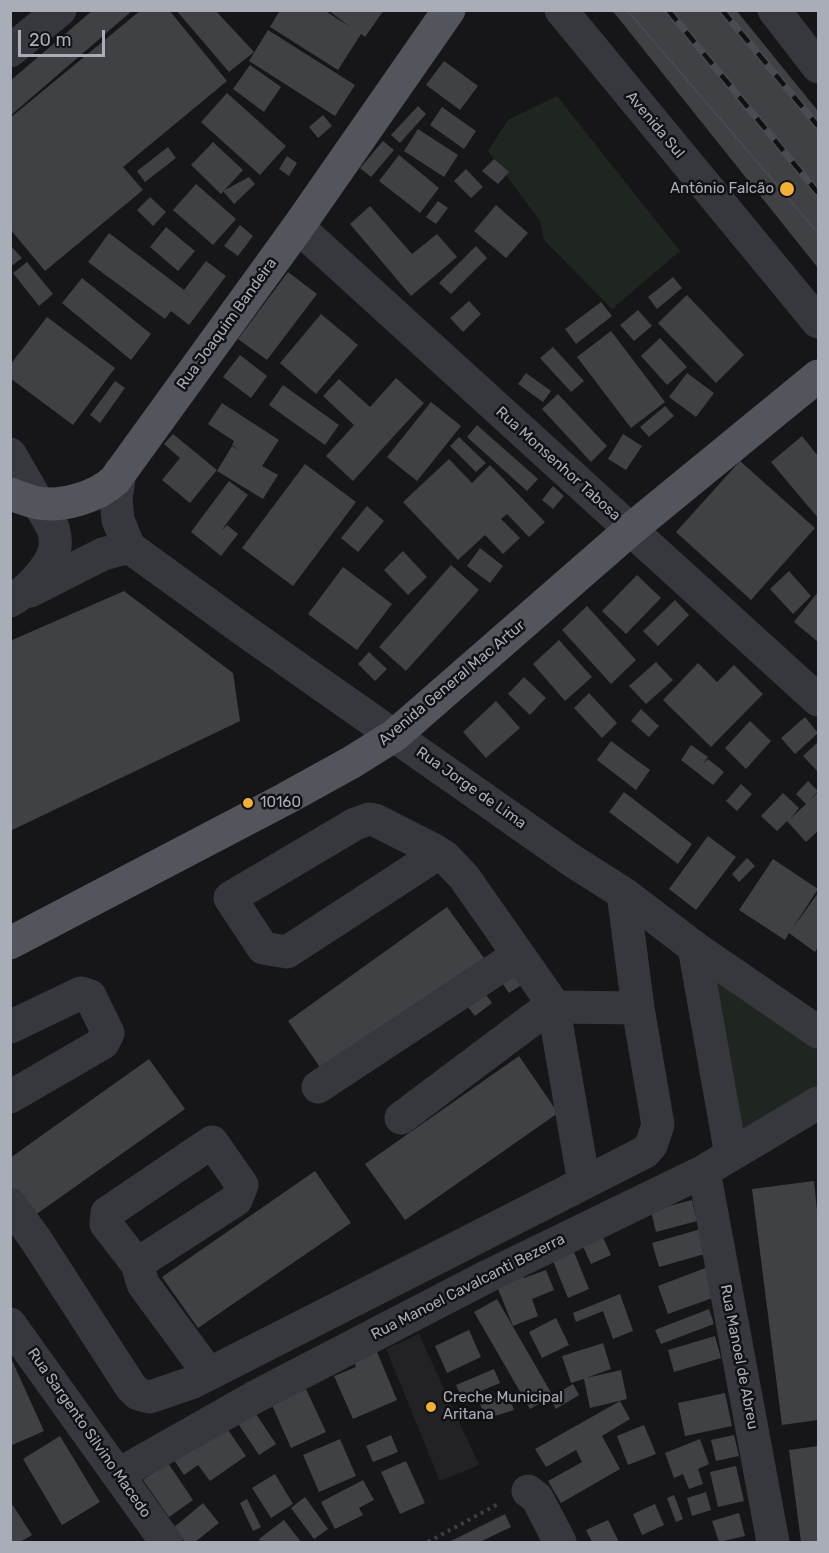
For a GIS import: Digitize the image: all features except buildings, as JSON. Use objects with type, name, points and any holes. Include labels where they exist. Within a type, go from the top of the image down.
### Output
[{"type":"main road","name":"Rua Joaquim Bandeira","points":[[25,498],[56,502],[88,496],[110,484],[298,227],[449,10]]},
{"type":"main road","name":"Avenida General Mac Artur","points":[[10,943],[285,799],[352,762],[394,735],[630,530],[819,376]]},
{"type":"street","points":[[10,51],[60,10]]},
{"type":"street","name":"Avenida Sul","points":[[561,10],[819,322]]},
{"type":"street","points":[[774,10],[819,67]]},
{"type":"street","name":"Rua Monsenhor Tabosa","points":[[298,227],[819,700]]},
{"type":"street","points":[[10,454],[25,498],[53,528],[55,548],[48,564],[15,599]]},
{"type":"street","points":[[15,599],[103,554],[129,547],[118,520],[116,498],[120,472]]},
{"type":"street","name":"Rua Jorge de Lima","points":[[129,547],[574,862],[623,893],[694,947],[819,1032]]},
{"type":"street","points":[[439,853],[287,952],[264,948],[230,898],[355,824],[369,819],[381,822],[439,853],[464,878],[554,1004],[559,1007],[638,1008]]},
{"type":"street","points":[[10,1204],[36,1240],[131,1387],[138,1394],[150,1397],[209,1374],[645,1152],[651,1145],[658,1125],[638,1008],[623,893]]},
{"type":"street","name":"Rua Manoel de Abreu","points":[[694,947],[717,1163],[773,1542]]},
{"type":"street","points":[[318,1087],[518,955]]},
{"type":"street","points":[[10,1027],[81,993],[90,996],[108,1033],[103,1043],[10,1097]]},
{"type":"street","points":[[401,1118],[554,1004]]},
{"type":"street","points":[[554,1004],[584,1183]]},
{"type":"street","name":"Rua Manoel Cavalcanti Bezerra","points":[[119,1474],[253,1398],[477,1281],[717,1163],[819,1103]]},
{"type":"street","points":[[137,1264],[143,1284],[209,1374]]},
{"type":"street","name":"Rua Sargento Silvino Macedo","points":[[10,1324],[166,1542]]},
{"type":"street","points":[[528,1491],[537,1498],[560,1542]]},
{"type":"path","points":[[428,1542],[519,1493],[528,1491]]},
{"type":"shaded area","points":[[557,96],[680,251],[612,309],[544,240],[540,221],[488,151],[508,120]]},
{"type":"shaded area","points":[[716,972],[818,1043],[818,1093],[735,1143]]},
{"type":"shaded area","name":"Creche Municipal Aritana","points":[[419,1334],[479,1465],[440,1481],[386,1349]]},
{"type":"tram line","points":[[627,10],[818,233]]},
{"type":"railway","points":[[668,10],[818,193]]},
{"type":"railway","points":[[722,10],[818,126]]},
{"type":"place","name":"Antônio Falcão","points":[[787,189]]},
{"type":"place","name":"10160","points":[[248,803]]},
{"type":"place","name":"Creche Municipal Aritana","points":[[431,1407]]}]
